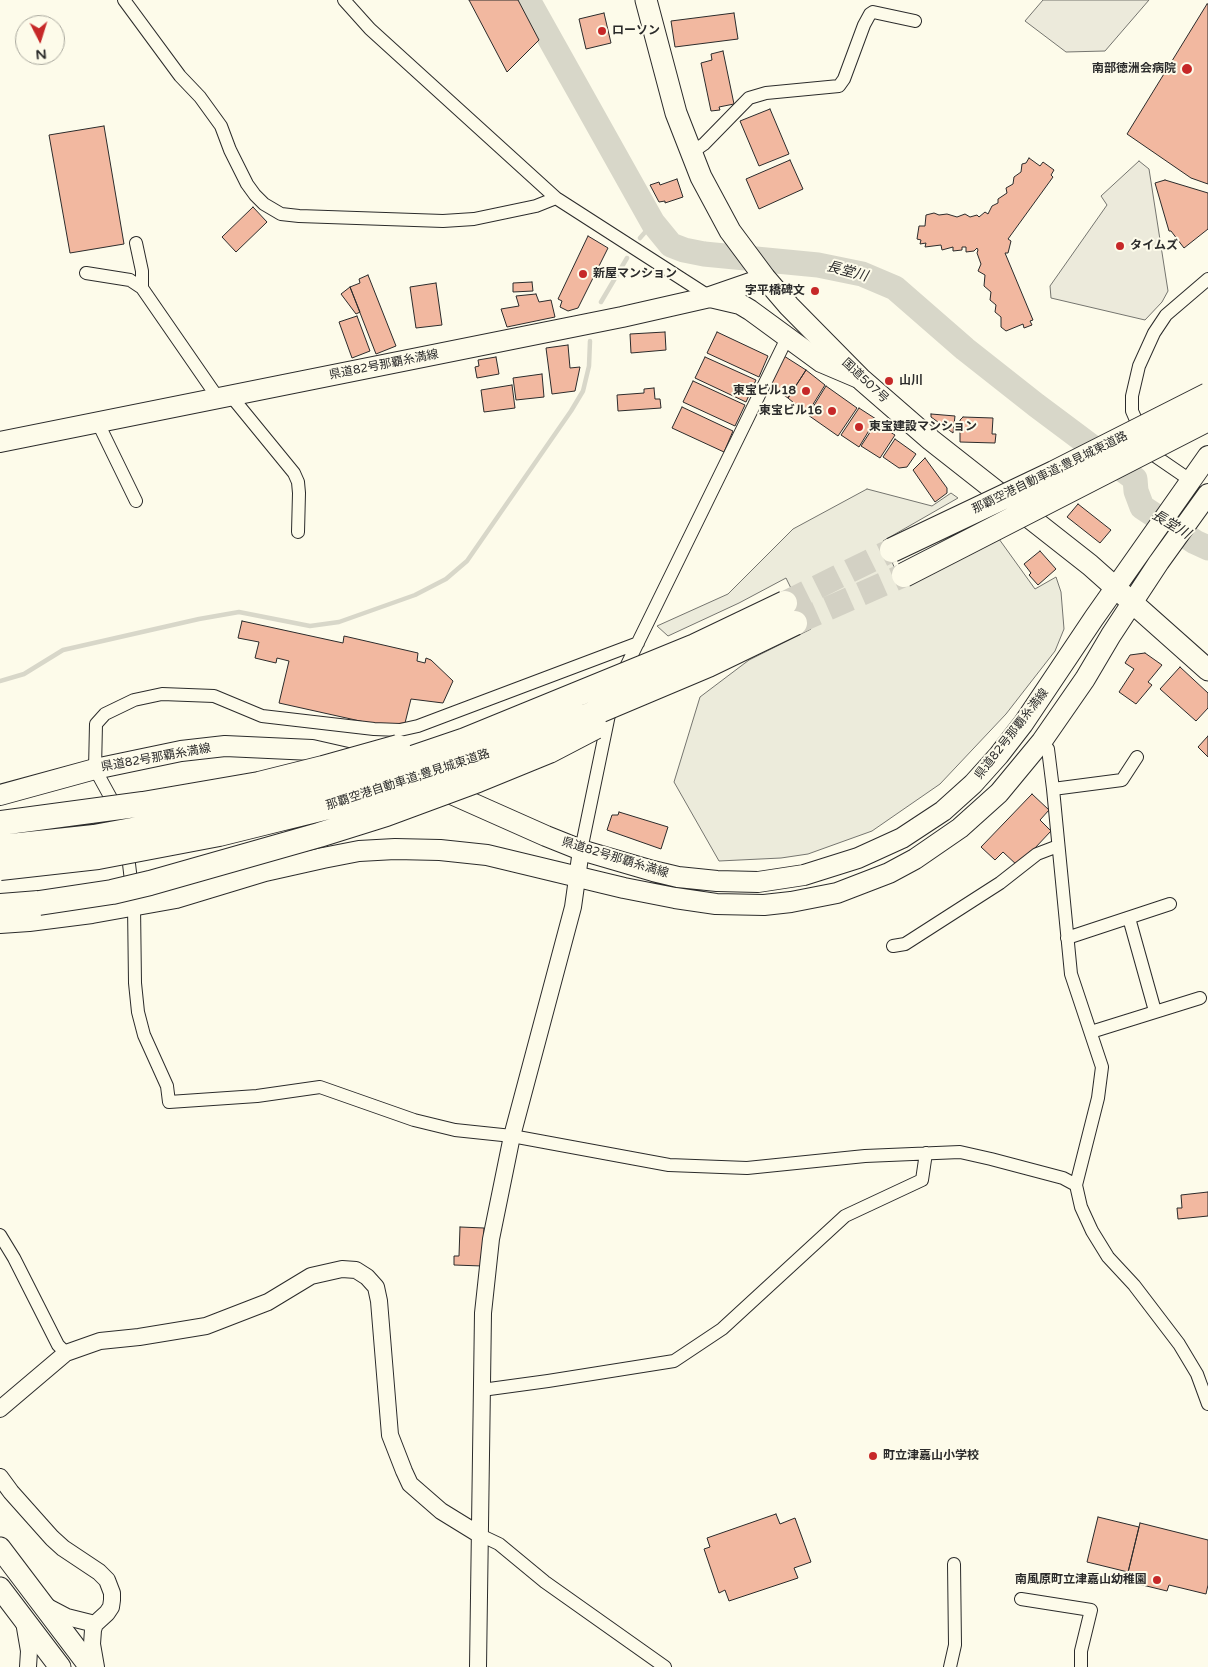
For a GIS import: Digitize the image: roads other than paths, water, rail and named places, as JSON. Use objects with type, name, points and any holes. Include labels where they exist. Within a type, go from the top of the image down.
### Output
[{"type":"highway","name":"国道507号","points":[[646,0],[676,113],[701,177],[730,231],[764,277],[789,306],[862,380],[1028,518],[1082,558],[1208,670]]},
{"type":"highway","name":"那覇空港自動車道;豊見城東道路","points":[[892,550],[1054,473],[1208,395]]},
{"type":"highway","name":"那覇空港自動車道;豊見城東道路","points":[[904,575],[1208,419]]},
{"type":"highway","name":"那覇空港自動車道;豊見城東道路","points":[[0,868],[98,857],[219,834],[344,803],[469,762],[587,716],[701,656],[790,613]]},
{"type":"highway","name":"那覇空港自動車道;豊見城東道路","points":[[0,848],[94,836],[197,818],[362,775],[701,656]]},
{"type":"highway","points":[[0,823],[177,798],[259,784],[421,740],[701,656]]},
{"type":"highway","points":[[0,906],[39,903],[112,892],[150,883],[234,861],[386,814],[549,751],[701,656]]},
{"type":"highway","points":[[0,1548],[90,1667]]},
{"type":"highway","points":[[0,1588],[60,1667]]},
{"type":"main road","name":"県道82号那覇糸満線","points":[[0,442],[522,338],[710,297],[764,277]]},
{"type":"main road","points":[[710,297],[740,304],[821,362],[862,380]]},
{"type":"main road","name":"県道82号那覇糸満線","points":[[0,795],[95,769],[181,752],[225,746],[312,750],[352,759],[409,776],[581,850],[653,871],[678,877],[717,881],[758,882],[804,875],[858,858],[902,838],[943,811],[973,784],[1028,716],[1148,540],[1208,456]]},
{"type":"main road","name":"県道82号那覇糸満線","points":[[0,922],[29,921],[134,906],[176,898],[265,871],[323,858],[395,849],[440,850],[487,855],[675,898],[737,905],[791,902],[837,893],[889,873],[929,850],[960,828],[999,793],[1042,741],[1085,679],[1132,602],[1203,501]]},
{"type":"street","points":[[124,0],[180,76],[200,97],[221,126],[239,167],[256,195],[264,204],[281,214],[443,221],[474,219],[536,206],[556,198]]},
{"type":"street","points":[[344,0],[370,29],[556,198],[710,297]]},
{"type":"street","points":[[691,153],[704,144],[749,98],[766,93],[839,86],[844,79],[864,25],[873,12],[915,21]]},
{"type":"street","points":[[136,243],[142,271],[142,288]]},
{"type":"street","points":[[86,273],[130,280],[142,288],[224,397],[294,473],[298,482],[299,493],[298,532]]},
{"type":"street","points":[[1190,480],[1155,456],[1143,436],[1132,411],[1132,396],[1139,366],[1154,333],[1166,315],[1208,279]]},
{"type":"street","points":[[478,1667],[483,1312],[491,1239],[512,1136],[573,907],[581,850],[614,692],[787,338]]},
{"type":"street","points":[[98,423],[136,501]]},
{"type":"street","points":[[638,643],[418,726],[400,730],[374,730],[262,716],[214,696],[162,694],[134,700],[105,714],[96,724],[95,769],[125,825],[134,906],[135,983],[138,1012],[144,1035],[167,1086],[169,1102],[257,1096],[320,1086],[414,1120],[455,1130],[512,1136],[668,1165],[747,1168],[865,1156],[960,1152],[1062,1178],[1076,1185]]},
{"type":"street","points":[[1042,741],[1048,749],[1072,974],[1102,1067],[1098,1098],[1076,1185],[1081,1208],[1108,1257],[1134,1285],[1179,1344],[1197,1374],[1208,1404]]},
{"type":"street","points":[[1053,789],[1122,780],[1138,757]]},
{"type":"street","points":[[893,946],[912,940],[1000,883],[1037,854],[1058,846]]},
{"type":"street","points":[[1067,938],[1170,904]]},
{"type":"street","points":[[1129,918],[1155,1011]]},
{"type":"street","points":[[1091,1032],[1200,998]]},
{"type":"street","points":[[482,1390],[674,1361],[722,1329],[845,1216],[922,1180],[926,1153]]},
{"type":"street","points":[[0,1235],[14,1258],[58,1345],[66,1354]]},
{"type":"street","points":[[0,1409],[66,1354],[100,1341],[139,1337],[206,1326],[268,1302],[311,1276],[342,1269],[356,1270],[368,1277],[376,1288],[379,1301],[390,1436],[410,1484],[441,1511],[480,1535],[499,1544],[545,1582],[665,1667]]},
{"type":"street","points":[[0,1477],[52,1538],[63,1548],[99,1572],[107,1580],[112,1593],[111,1607],[95,1624],[93,1630],[92,1644],[96,1667]]},
{"type":"street","points":[[950,1667],[955,1645],[954,1564]]},
{"type":"street","points":[[1021,1598],[1091,1610],[1081,1651],[1081,1667]]},
{"type":"street","points":[[42,1603],[67,1617],[95,1624]]},
{"type":"street","points":[[23,1619],[30,1651],[28,1667]]},
{"type":"waterway","name":"長堂川","points":[[528,0],[653,223],[671,245],[704,254],[818,265],[862,274],[895,288],[965,349],[1135,479],[1136,491],[1142,507],[1195,542],[1208,548]]},
{"type":"waterway","points":[[640,238],[653,223]]},
{"type":"waterway","points":[[601,302],[627,258]]},
{"type":"waterway","points":[[0,681],[24,674],[63,650],[199,619],[239,612],[310,626],[339,622],[415,595],[446,579],[467,561],[571,411],[583,391],[589,366],[590,341]]},
{"type":"tunnel","points":[[785,603],[892,550]]},
{"type":"tunnel","points":[[795,623],[904,575]]},
{"type":"place","name":"ローソン","points":[[602,31]]},
{"type":"place","name":"南部徳洲会病院","points":[[1187,69]]},
{"type":"place","name":"タイムズ","points":[[1120,246]]},
{"type":"place","name":"新屋マンション","points":[[583,274]]},
{"type":"place","name":"字平橋碑文","points":[[815,291]]},
{"type":"place","name":"山川","points":[[889,381]]},
{"type":"place","name":"東宝ビル18","points":[[806,391]]},
{"type":"place","name":"東宝ビル16","points":[[832,411]]},
{"type":"place","name":"東宝建設マンション","points":[[859,427]]},
{"type":"place","name":"町立津嘉山小学校","points":[[873,1456]]},
{"type":"place","name":"南風原町立津嘉山幼稚園","points":[[1157,1580]]}]
